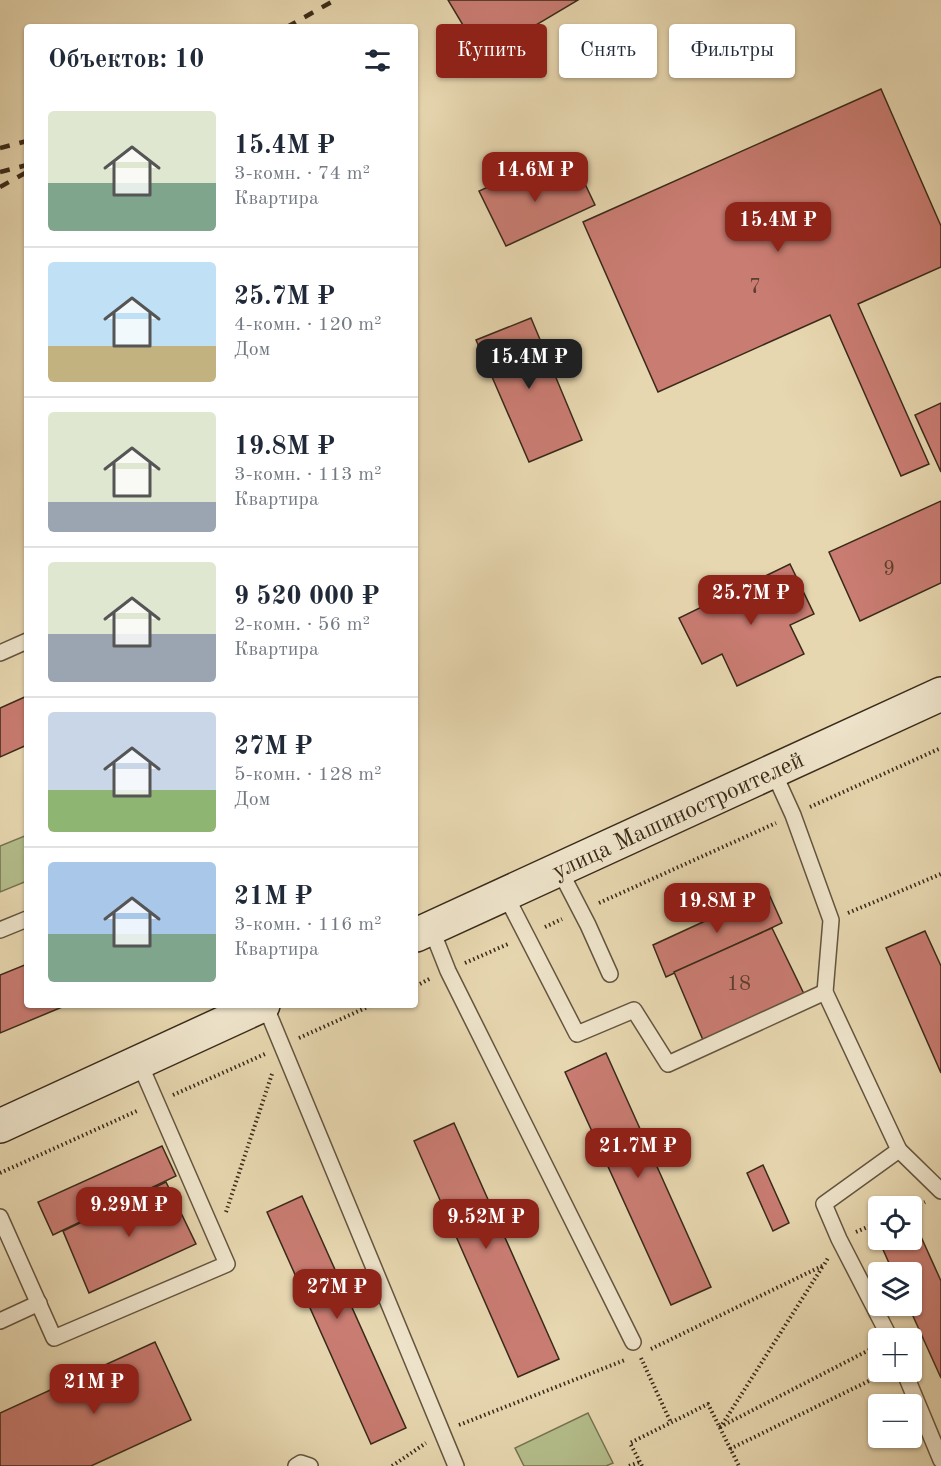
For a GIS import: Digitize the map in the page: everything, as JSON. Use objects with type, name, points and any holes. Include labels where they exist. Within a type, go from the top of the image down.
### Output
[{"type":"street","name":"улица Машиностроителей","points":[[423,932],[941,694]]},
{"type":"street","points":[[0,1125],[257,1008]]},
{"type":"lane","points":[[0,653],[24,642]]},
{"type":"lane","points":[[773,771],[793,815],[831,920],[825,992],[898,1150],[941,1191]]},
{"type":"lane","points":[[559,869],[610,974]]},
{"type":"lane","points":[[505,894],[577,1034],[634,1010],[668,1064],[825,992]]},
{"type":"lane","points":[[0,930],[24,920]]},
{"type":"lane","points":[[423,932],[448,971],[633,1342]]},
{"type":"lane","points":[[265,1008],[456,1466]]},
{"type":"lane","points":[[0,1217],[54,1338],[226,1264],[139,1062]]},
{"type":"lane","points":[[885,1328],[839,1239],[824,1204],[898,1150]]},
{"type":"lane","points":[[0,1321],[39,1303]]},
{"type":"lane","points":[[909,1382],[941,1461],[930,1466]]},
{"type":"lane","points":[[296,1466],[301,1463],[310,1466]]},
{"type":"path","points":[[418,985],[941,748]]},
{"type":"path","points":[[831,920],[941,874]]},
{"type":"path","points":[[0,1173],[365,1008]]},
{"type":"path","points":[[216,1241],[282,1046]]},
{"type":"path","points":[[720,1428],[824,1264]]},
{"type":"path","points":[[633,1342],[671,1423]]},
{"type":"path","points":[[720,1428],[868,1351]]},
{"type":"path","points":[[730,1449],[868,1381]]},
{"type":"path","points":[[629,1466],[641,1464],[630,1443],[708,1404],[739,1466]]},
{"type":"green space","points":[[24,836],[24,882],[0,892],[0,846]]},
{"type":"green space","points":[[588,1413],[613,1463],[606,1466],[524,1466],[515,1448]]},
{"type":"building","points":[[448,0],[578,0],[538,24],[462,24]]},
{"type":"building","points":[[881,89],[941,226],[941,267],[858,304],[929,464],[901,476],[830,315],[658,392],[583,222]]},
{"type":"building","points":[[576,165],[595,205],[506,246],[479,191],[521,172],[530,187]]},
{"type":"building","points":[[531,318],[582,440],[529,462],[476,340]]},
{"type":"building","points":[[941,403],[941,472],[915,415]]},
{"type":"building","points":[[941,501],[941,583],[860,621],[829,552]]},
{"type":"building","points":[[790,564],[814,614],[790,625],[804,654],[737,686],[722,654],[702,664],[679,618]]},
{"type":"building","points":[[24,697],[24,746],[0,757],[0,708]]},
{"type":"building","points":[[768,892],[782,923],[666,977],[653,945]]},
{"type":"building","points":[[772,928],[804,994],[703,1040],[674,972]]},
{"type":"building","points":[[925,931],[941,966],[941,1073],[886,948]]},
{"type":"building","points":[[24,965],[24,1008],[60,1008],[0,1033],[0,975]]},
{"type":"building","points":[[606,1053],[711,1287],[671,1305],[565,1072]]},
{"type":"building","points":[[454,1123],[559,1359],[518,1377],[414,1141]]},
{"type":"building","points":[[162,1146],[176,1176],[53,1235],[38,1202]]},
{"type":"building","points":[[763,1165],[789,1223],[773,1231],[747,1173]]},
{"type":"building","points":[[166,1182],[196,1244],[89,1293],[63,1231]]},
{"type":"building","points":[[302,1196],[406,1428],[371,1444],[267,1212]]},
{"type":"building","points":[[922,1239],[941,1281],[941,1378],[922,1336],[922,1328],[918,1328],[913,1316],[922,1316],[922,1262],[889,1262],[883,1250],[922,1250]]},
{"type":"building","points":[[155,1342],[191,1420],[91,1466],[0,1466],[0,1413]]},
{"type":"railway","points":[[292,24],[335,0]]},
{"type":"railway","points":[[0,148],[24,142]]},
{"type":"railway","points":[[0,172],[24,166]]},
{"type":"railway","points":[[0,187],[24,174]]}]
